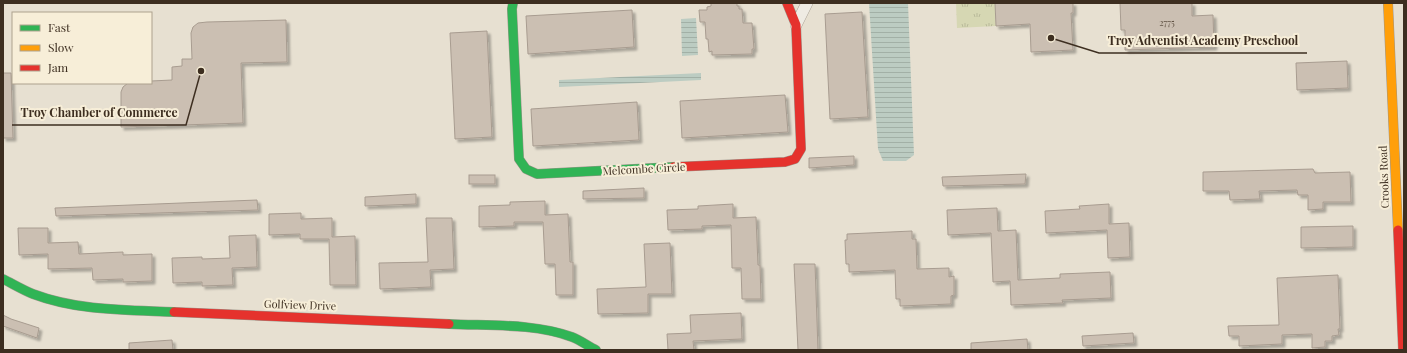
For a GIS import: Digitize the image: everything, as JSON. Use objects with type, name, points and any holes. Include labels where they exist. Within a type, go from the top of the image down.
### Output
[{"type":"street","name":"Melcombe Circle","points":[[513,3],[512,9],[519,159],[522,166],[537,174],[785,162],[795,159],[801,149],[796,25],[787,3]]},
{"type":"street","name":"Melcombe Circle","points":[[796,25],[807,3]]},
{"type":"street","name":"Crooks Road","points":[[1388,3],[1403,350]]},
{"type":"street","name":"Golfview Drive","points":[[3,279],[33,294],[67,304],[94,308],[421,324],[522,327],[556,332],[573,337],[596,350]]},
{"type":"green space","points":[[956,3],[995,3],[996,26],[957,28]]},
{"type":"shaded area","points":[[869,3],[908,3],[914,155],[906,161],[883,161],[878,149]]},
{"type":"shaded area","points":[[696,18],[698,55],[682,56],[681,19]]},
{"type":"shaded area","points":[[701,73],[701,80],[559,87],[559,80]]},
{"type":"building","points":[[711,3],[737,3],[739,9],[742,9],[743,23],[752,23],[754,49],[752,49],[752,54],[712,55],[712,51],[709,52],[708,39],[706,39],[705,22],[700,22],[699,10],[707,10],[707,7],[711,6]]},
{"type":"building","points":[[995,3],[1073,3],[1073,13],[1071,13],[1073,50],[1031,52],[1030,24],[996,26]]},
{"type":"building","points":[[1120,3],[1192,3],[1192,16],[1213,15],[1214,47],[1125,50],[1125,30],[1121,30]]},
{"type":"building","points":[[632,10],[634,47],[528,54],[526,16]]},
{"type":"building","points":[[862,12],[868,117],[830,119],[825,14]]},
{"type":"building","points":[[286,20],[287,62],[241,63],[243,123],[121,127],[121,92],[123,87],[127,84],[152,84],[152,81],[172,80],[172,67],[182,66],[182,59],[192,59],[191,33],[193,27],[198,23]]},
{"type":"building","points":[[487,31],[492,137],[455,139],[450,33]]},
{"type":"building","points":[[1347,61],[1348,88],[1297,90],[1296,63]]},
{"type":"building","points":[[3,73],[11,73],[13,138],[3,138]]},
{"type":"building","points":[[785,95],[788,132],[682,138],[680,101]]},
{"type":"building","points":[[637,102],[639,140],[533,146],[531,109]]},
{"type":"building","points":[[854,156],[854,165],[809,168],[809,158]]},
{"type":"building","points":[[1313,169],[1315,173],[1350,172],[1351,202],[1323,202],[1323,209],[1308,210],[1308,195],[1298,195],[1297,190],[1259,191],[1260,199],[1230,200],[1229,191],[1203,191],[1203,172]]},
{"type":"building","points":[[1026,174],[1025,184],[943,186],[942,177]]},
{"type":"building","points":[[469,175],[495,175],[495,184],[469,184]]},
{"type":"building","points":[[644,188],[644,198],[583,199],[583,191]]},
{"type":"building","points":[[416,194],[416,204],[365,206],[365,197]]},
{"type":"building","points":[[257,200],[258,210],[56,216],[55,208]]},
{"type":"building","points":[[545,201],[545,215],[568,214],[570,262],[573,262],[573,295],[556,295],[555,264],[545,264],[543,222],[514,222],[514,226],[479,227],[479,206],[510,205],[510,202]]},
{"type":"building","points":[[733,204],[733,218],[756,217],[761,299],[742,299],[741,268],[732,268],[731,225],[702,226],[702,229],[668,230],[667,210],[698,209],[698,206]]},
{"type":"building","points":[[1109,204],[1109,224],[1129,223],[1130,257],[1108,258],[1107,230],[1046,233],[1045,211],[1080,209],[1079,206]]},
{"type":"building","points":[[997,208],[998,231],[1016,230],[1018,280],[1060,278],[1060,274],[1110,272],[1111,298],[1062,300],[1063,303],[1011,305],[1010,281],[993,282],[991,233],[948,235],[947,210]]},
{"type":"building","points":[[301,213],[301,219],[332,218],[332,237],[355,236],[356,285],[330,285],[329,239],[300,239],[300,234],[269,235],[269,214]]},
{"type":"building","points":[[426,218],[452,218],[454,269],[430,270],[431,287],[380,289],[379,263],[428,262]]},
{"type":"building","points":[[1353,226],[1353,247],[1301,248],[1301,227]]},
{"type":"building","points":[[18,228],[48,228],[48,243],[78,242],[79,254],[123,252],[123,255],[152,254],[152,281],[123,282],[123,279],[93,280],[92,268],[48,269],[48,254],[19,255]]},
{"type":"building","points":[[912,231],[912,239],[916,239],[917,269],[949,268],[949,277],[954,276],[954,295],[951,296],[951,304],[900,306],[900,299],[896,299],[895,270],[849,272],[849,264],[846,264],[845,240],[847,240],[847,234]]},
{"type":"building","points":[[256,235],[257,267],[232,268],[233,285],[202,286],[202,282],[173,283],[172,258],[230,258],[229,236]]},
{"type":"building","points":[[670,243],[672,294],[648,294],[648,313],[598,314],[597,289],[646,287],[644,244]]},
{"type":"building","points":[[794,264],[815,264],[818,350],[798,350]]},
{"type":"building","points":[[1338,275],[1339,335],[1332,336],[1332,341],[1325,341],[1325,347],[1312,348],[1312,334],[1282,335],[1282,344],[1239,346],[1239,336],[1229,336],[1228,326],[1279,325],[1277,278]]},
{"type":"building","points":[[741,313],[742,339],[693,341],[694,350],[668,350],[667,334],[691,333],[690,315]]},
{"type":"building","points":[[3,315],[39,328],[37,338],[3,326]]},
{"type":"building","points":[[1133,333],[1134,343],[1083,346],[1082,336]]},
{"type":"building","points":[[1027,339],[1028,350],[971,350],[971,343]]},
{"type":"building","points":[[172,340],[173,350],[129,350],[129,343]]},
{"type":"traffic: fast","points":[[513,3],[512,9],[519,159],[526,169],[537,174],[673,167]]},
{"type":"traffic: fast","points":[[3,279],[33,294],[67,304],[103,309],[174,312]]},
{"type":"traffic: fast","points":[[449,324],[511,326],[542,329],[572,337],[596,350]]},
{"type":"traffic: slow","points":[[1388,3],[1398,230]]},
{"type":"traffic: jam","points":[[673,167],[785,162],[795,159],[801,149],[796,25],[787,3]]},
{"type":"traffic: jam","points":[[1398,230],[1403,350]]},
{"type":"traffic: jam","points":[[174,312],[449,324]]},
{"type":"place","name":"Troy Adventist Academy Preschool","points":[[1051,38]]},
{"type":"place","name":"Troy Chamber of Commerce","points":[[201,71]]}]
